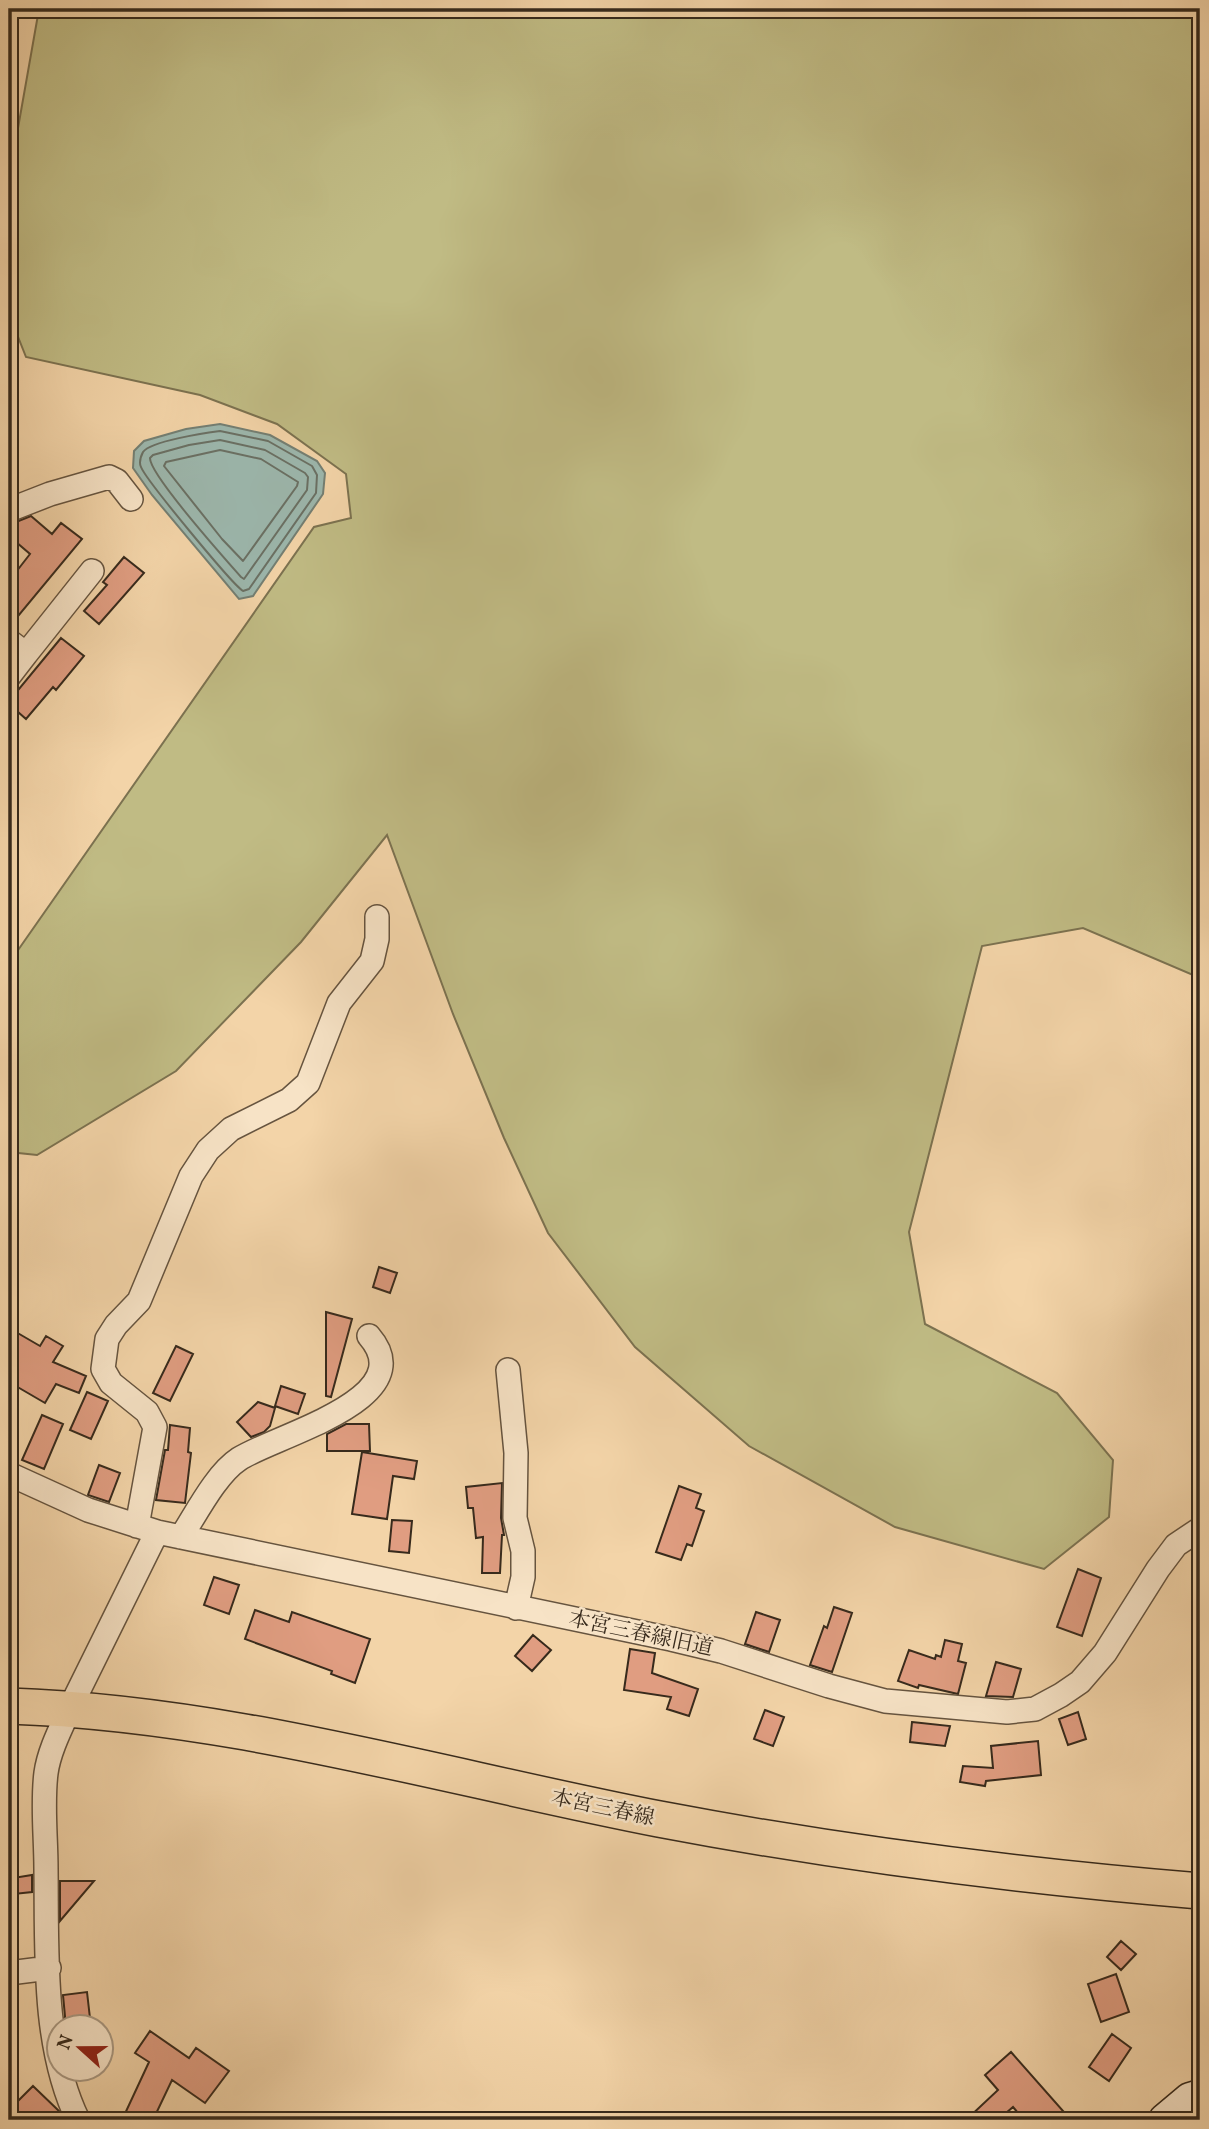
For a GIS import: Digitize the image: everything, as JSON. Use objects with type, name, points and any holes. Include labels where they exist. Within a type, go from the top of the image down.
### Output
[{"type":"main road","name":"本宮三春線","points":[[9,1706],[70,1708],[167,1719],[271,1737],[660,1819],[809,1845],[1068,1880],[1200,1891]]},
{"type":"street","points":[[9,510],[50,494],[109,477],[117,481],[131,499]]},
{"type":"street","points":[[9,676],[17,648],[92,571]]},
{"type":"street","points":[[78,2120],[65,2089],[53,2044],[46,1771],[59,1733],[147,1529],[155,1427],[147,1412],[111,1383],[103,1368],[107,1339],[116,1325],[139,1301],[191,1176],[208,1150],[231,1129],[289,1100],[308,1083],[339,1003],[372,961],[377,939],[377,916]]},
{"type":"street","points":[[181,1537],[212,1490],[239,1459],[350,1405],[373,1388],[382,1369],[382,1356],[369,1336]]},
{"type":"street","points":[[508,1370],[516,1453],[515,1518],[523,1551],[523,1577],[516,1608]]},
{"type":"street","name":"本宮三春線旧道","points":[[9,1474],[88,1510],[147,1529],[721,1651],[804,1679],[885,1700],[1007,1712],[1035,1709],[1080,1682],[1105,1653],[1176,1545],[1200,1529]]},
{"type":"street","points":[[9,1973],[49,1968]]},
{"type":"street","points":[[1165,2120],[1190,2099],[1200,2096]]},
{"type":"shaded area","points":[[39,9],[1200,9],[1200,978],[1083,928],[982,946],[909,1232],[925,1324],[1057,1393],[1113,1460],[1109,1517],[1044,1569],[895,1527],[749,1446],[635,1347],[548,1233],[504,1138],[453,1014],[387,835],[301,942],[176,1071],[37,1155],[9,1152],[9,963],[314,527],[351,518],[346,474],[277,424],[200,395],[26,357],[9,314],[9,179]]},
{"type":"water","points":[[220,424],[270,435],[317,461],[325,473],[323,494],[253,596],[239,599],[152,495],[133,468],[134,451],[144,441],[186,429]]},
{"type":"building","points":[[31,516],[52,534],[61,523],[82,539],[9,627],[9,581],[30,554],[9,536],[9,532],[16,522]]},
{"type":"building","points":[[124,557],[144,573],[99,624],[84,611],[107,585],[103,582]]},
{"type":"building","points":[[61,638],[84,656],[56,690],[53,687],[26,719],[9,701]]},
{"type":"building","points":[[379,1267],[397,1273],[390,1293],[373,1287]]},
{"type":"building","points":[[326,1312],[352,1319],[331,1397],[326,1396]]},
{"type":"building","points":[[9,1328],[40,1346],[46,1336],[63,1346],[53,1362],[86,1376],[79,1393],[56,1384],[45,1403],[9,1382]]},
{"type":"building","points":[[176,1346],[193,1354],[170,1401],[153,1393]]},
{"type":"building","points":[[281,1386],[305,1394],[298,1414],[275,1406]]},
{"type":"building","points":[[87,1392],[108,1401],[91,1439],[70,1430]]},
{"type":"building","points":[[258,1402],[275,1408],[270,1426],[264,1432],[251,1437],[237,1422]]},
{"type":"building","points":[[42,1415],[63,1424],[44,1469],[22,1460]]},
{"type":"building","points":[[346,1424],[369,1424],[370,1451],[327,1451],[327,1434]]},
{"type":"building","points":[[170,1425],[190,1428],[188,1452],[191,1453],[185,1503],[156,1500],[165,1450],[168,1450]]},
{"type":"building","points":[[362,1452],[417,1461],[414,1479],[393,1476],[387,1519],[352,1514]]},
{"type":"building","points":[[99,1465],[120,1473],[109,1502],[88,1495]]},
{"type":"building","points":[[502,1483],[501,1518],[504,1535],[500,1573],[482,1573],[483,1537],[476,1538],[473,1508],[468,1508],[466,1487]]},
{"type":"building","points":[[679,1486],[701,1494],[696,1508],[704,1511],[692,1546],[687,1544],[681,1560],[656,1552]]},
{"type":"building","points":[[392,1520],[412,1521],[409,1553],[389,1551]]},
{"type":"building","points":[[1078,1569],[1101,1578],[1082,1636],[1057,1627]]},
{"type":"building","points":[[214,1577],[239,1585],[229,1614],[204,1605]]},
{"type":"building","points":[[834,1607],[852,1613],[832,1672],[810,1665]]},
{"type":"building","points":[[255,1610],[289,1622],[292,1612],[370,1639],[355,1683],[331,1674],[332,1671],[245,1639]]},
{"type":"building","points":[[756,1612],[780,1620],[769,1652],[745,1644]]},
{"type":"building","points":[[533,1635],[551,1650],[532,1671],[515,1656]]},
{"type":"building","points":[[945,1640],[962,1644],[958,1661],[966,1663],[958,1694],[919,1685],[918,1688],[898,1681],[909,1650],[935,1659],[936,1655],[941,1657]]},
{"type":"building","points":[[630,1649],[655,1653],[652,1673],[698,1689],[689,1716],[667,1709],[671,1697],[624,1690]]},
{"type":"building","points":[[996,1662],[1021,1669],[1013,1697],[986,1696]]},
{"type":"building","points":[[765,1710],[784,1717],[773,1746],[754,1739]]},
{"type":"building","points":[[1078,1712],[1086,1739],[1068,1745],[1059,1719]]},
{"type":"building","points":[[912,1722],[950,1726],[945,1746],[910,1742]]},
{"type":"building","points":[[1038,1741],[1041,1775],[986,1781],[985,1786],[960,1782],[963,1766],[993,1768],[991,1746]]},
{"type":"building","points":[[32,1875],[32,1892],[14,1894],[13,1878]]},
{"type":"building","points":[[60,1881],[94,1881],[60,1921]]},
{"type":"building","points":[[1121,1941],[1136,1954],[1121,1970],[1107,1957]]},
{"type":"building","points":[[1116,1974],[1129,2012],[1101,2022],[1088,1984]]},
{"type":"building","points":[[87,1992],[90,2014],[65,2014],[63,1995]]},
{"type":"building","points":[[150,2031],[189,2058],[196,2048],[229,2071],[205,2103],[172,2080],[153,2120],[122,2120],[149,2062],[135,2053]]},
{"type":"building","points":[[1112,2034],[1131,2048],[1109,2081],[1089,2067]]},
{"type":"building","points":[[1011,2052],[1071,2120],[1024,2120],[1013,2107],[998,2120],[966,2120],[998,2090],[985,2075]]},
{"type":"building","points":[[33,2086],[60,2112],[51,2120],[9,2120],[9,2110]]}]
